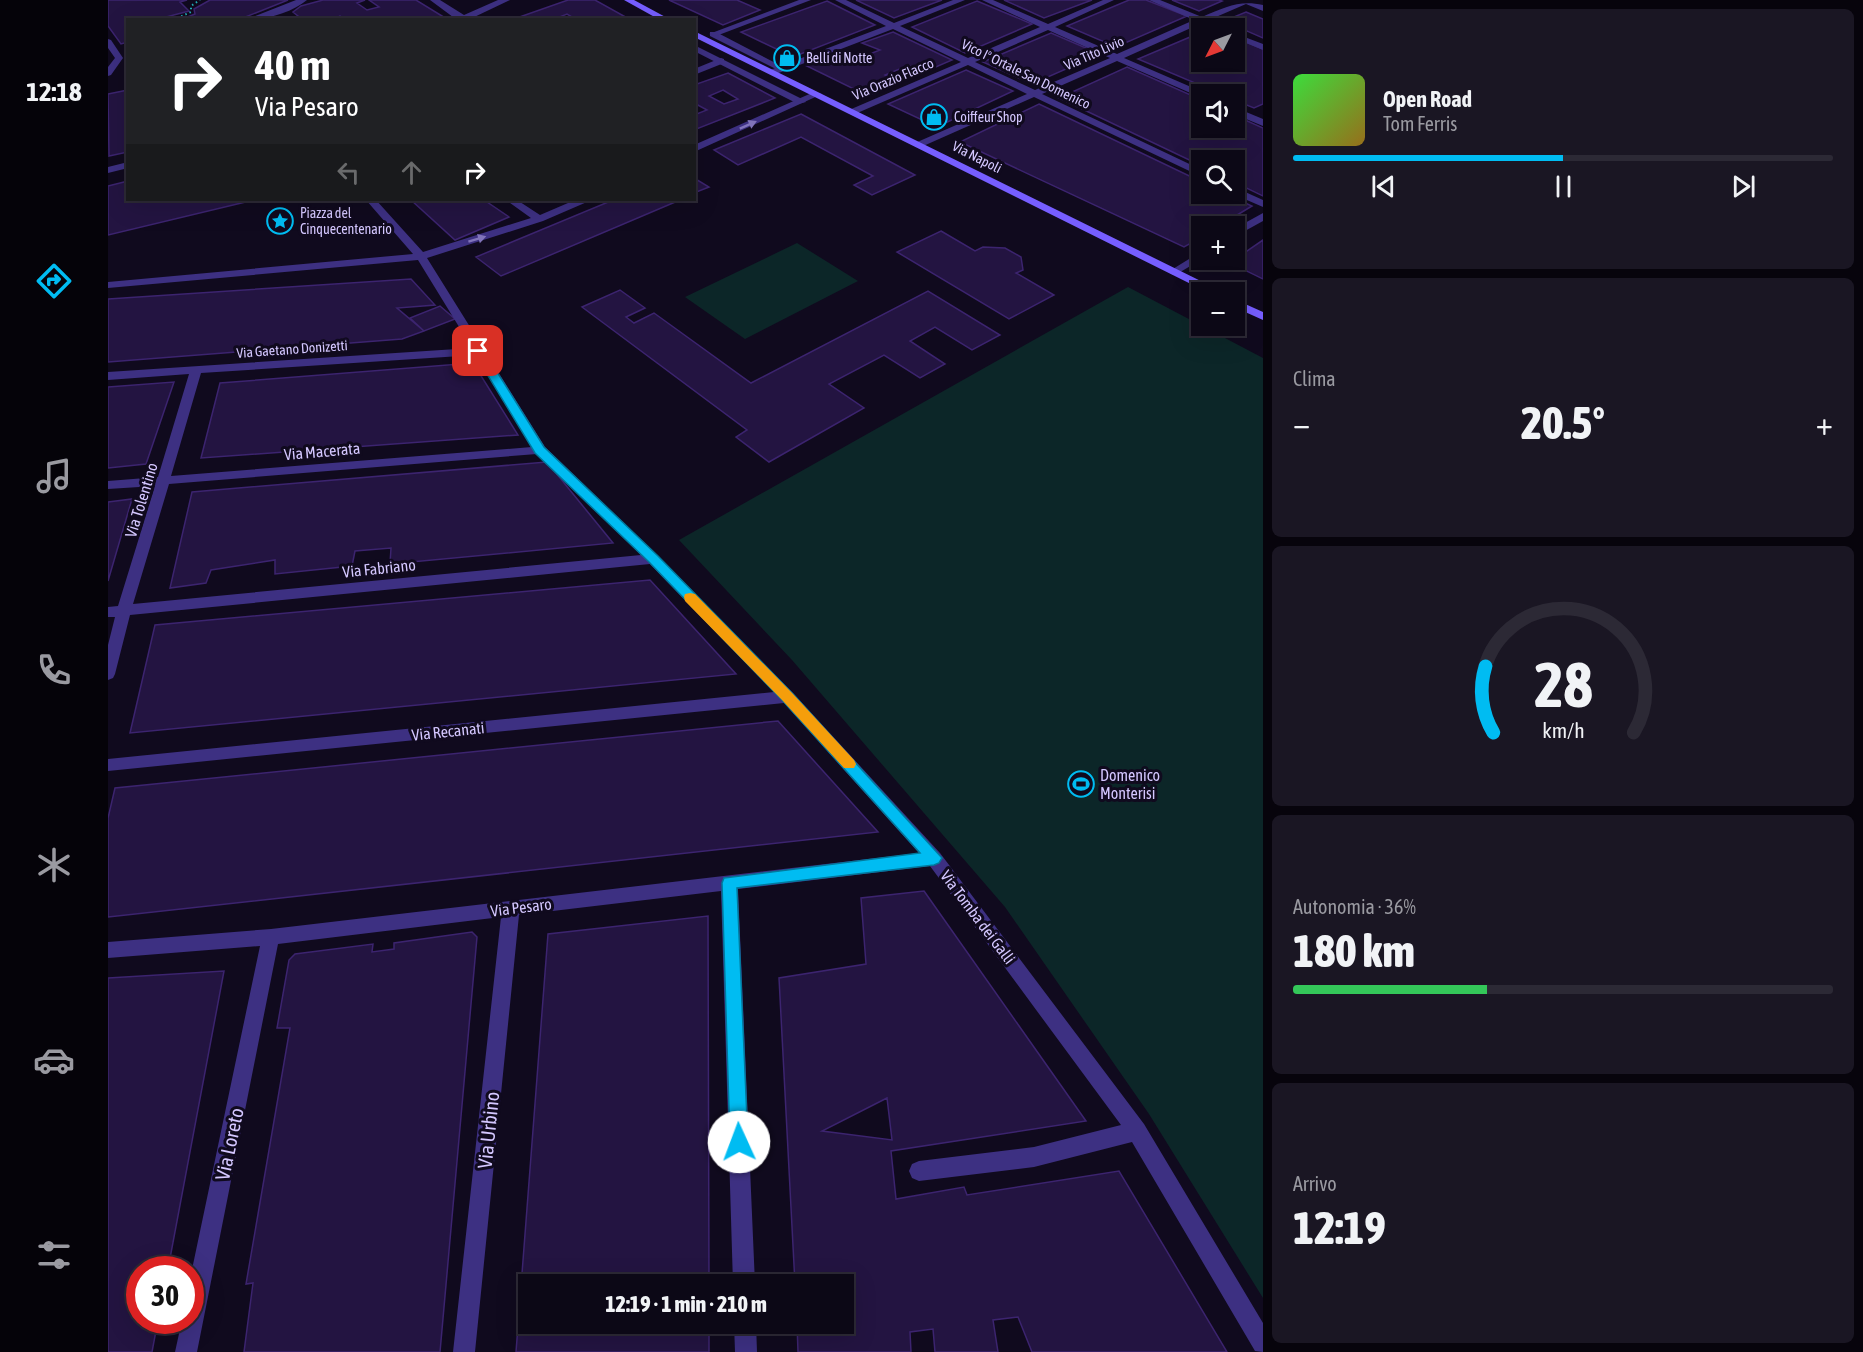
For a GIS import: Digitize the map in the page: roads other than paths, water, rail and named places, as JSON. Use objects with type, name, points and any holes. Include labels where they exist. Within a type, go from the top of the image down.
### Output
[{"type":"street","points":[[255,18],[303,0]]},
{"type":"street","points":[[434,0],[461,18]]},
{"type":"street","points":[[465,18],[482,8],[506,0]]},
{"type":"street","points":[[628,0],[663,18]]},
{"type":"street","name":"Via Napoli","points":[[807,0],[713,34],[817,94],[1194,282]]},
{"type":"street","name":"Vico I° Ortale San Domenico","points":[[839,0],[1191,169]]},
{"type":"street","points":[[778,70],[961,0]]},
{"type":"street","points":[[986,0],[1191,90]]},
{"type":"street","name":"Via Orazio Flacco","points":[[852,112],[1110,0]]},
{"type":"street","points":[[1153,0],[1194,18]]},
{"type":"street","points":[[1246,0],[1263,8]]},
{"type":"street","name":"Via Tito Livio","points":[[1207,18],[1246,0]]},
{"type":"street","name":"Via Tito Livio","points":[[918,145],[1191,25]]},
{"type":"street","name":"Via Napoli","points":[[696,34],[778,70]]},
{"type":"street","points":[[1245,40],[1263,47]]},
{"type":"street","points":[[108,42],[123,57],[108,73]]},
{"type":"street","points":[[696,48],[801,102]]},
{"type":"street","points":[[696,71],[722,62]]},
{"type":"street","points":[[696,148],[817,94]]},
{"type":"street","points":[[1245,114],[1260,119]]},
{"type":"street","points":[[108,170],[126,166]]},
{"type":"street","points":[[1245,195],[1263,204]]},
{"type":"street","name":"Via Tomba dei Galli","points":[[372,201],[421,256],[540,450],[653,559],[788,698],[934,858],[1137,1131],[1263,1343]]},
{"type":"street","points":[[512,201],[539,219]]},
{"type":"street","points":[[108,285],[421,256],[539,219],[581,201]]},
{"type":"street","points":[[1245,227],[1263,216]]},
{"type":"street","points":[[1173,272],[1191,261]]},
{"type":"street","points":[[1245,308],[1263,317]]},
{"type":"street","name":"Via Gaetano Donizetti","points":[[108,376],[478,351]]},
{"type":"street","name":"Via Tolentino","points":[[108,674],[124,610],[196,371]]},
{"type":"street","name":"Via Macerata","points":[[108,485],[540,450]]},
{"type":"street","name":"Via Fabriano","points":[[108,612],[653,559]]},
{"type":"street","name":"Via Recanati","points":[[108,765],[788,698]]},
{"type":"street","name":"Via Pesaro","points":[[108,950],[272,937],[934,858]]},
{"type":"street","points":[[729,883],[744,1274]]},
{"type":"street","name":"Via Urbino","points":[[464,1352],[511,908]]},
{"type":"street","name":"Via Loreto","points":[[186,1352],[272,937]]},
{"type":"street","points":[[919,1171],[1034,1157],[1137,1131]]},
{"type":"street","points":[[745,1334],[746,1352]]},
{"type":"place","name":"Belli di Notte","points":[[787,58]]},
{"type":"place","name":"Coiffeur Shop","points":[[934,117]]},
{"type":"place","name":"Piazza del Cinquecentenario","points":[[280,221]]},
{"type":"place","name":"Domenico Monterisi","points":[[1081,784]]}]
